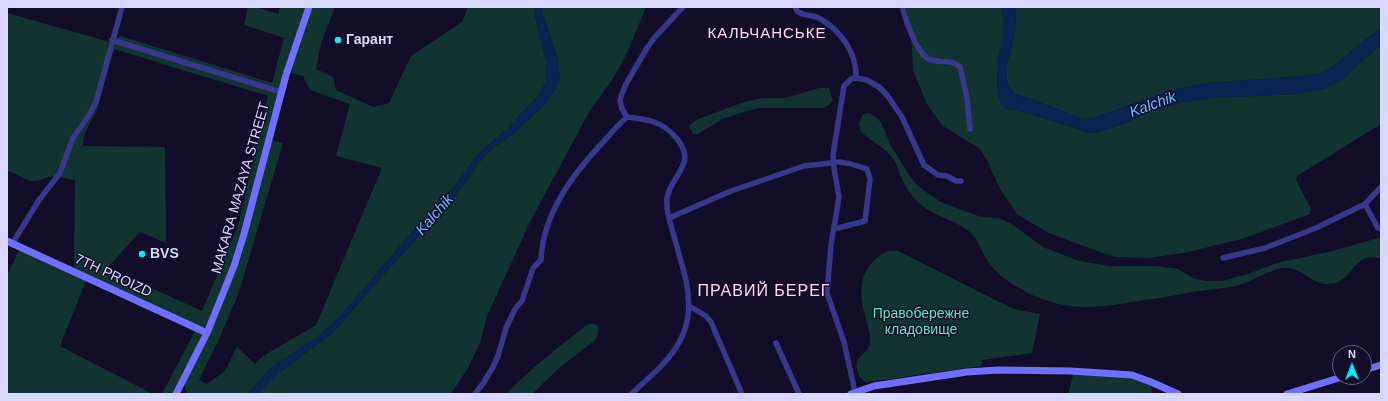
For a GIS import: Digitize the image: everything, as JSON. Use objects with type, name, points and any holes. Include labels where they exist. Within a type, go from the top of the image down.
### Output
[{"type":"street","points":[[10,243],[39,200],[60,173],[72,138],[89,115],[96,102],[122,7]]},
{"type":"street","name":"MAKARA MAZAYA STREET","points":[[176,394],[207,333],[222,298],[244,234],[281,92],[308,7]]},
{"type":"street","points":[[631,394],[668,360],[675,350],[685,329],[689,306],[686,282],[669,218],[667,196],[670,187],[684,163],[685,154],[674,136],[666,128],[655,122],[627,117],[620,102],[626,84],[647,48],[655,37],[683,7]]},
{"type":"street","points":[[795,7],[798,12],[818,17],[843,38],[853,61],[856,71],[856,78]]},
{"type":"street","points":[[902,7],[910,31],[924,55],[931,60],[953,62],[961,69],[967,98],[970,129]]},
{"type":"street","points":[[112,40],[281,92]]},
{"type":"street","points":[[961,181],[956,181],[947,176],[938,175],[924,165],[902,118],[887,95],[879,88],[867,80],[856,78],[849,81],[844,86],[842,90],[834,147],[833,162],[839,197],[831,245],[827,293],[844,342],[853,393],[874,386],[967,372],[998,370],[1071,371],[1132,375],[1178,394]]},
{"type":"street","points":[[475,394],[493,367],[498,356],[506,328],[515,309],[522,301],[533,268],[541,260],[542,246],[546,231],[564,191],[573,177],[596,149],[627,117]]},
{"type":"street","points":[[669,218],[731,191],[774,175],[804,166],[833,162],[864,167],[867,169],[870,176],[865,221],[834,228]]},
{"type":"street","points":[[1223,258],[1265,248],[1316,228],[1365,204],[1381,187]]},
{"type":"street","points":[[1365,204],[1378,228],[1381,229]]},
{"type":"street","name":"7TH PROIZD","points":[[10,243],[207,333]]},
{"type":"street","points":[[689,306],[706,316],[711,322],[742,394]]},
{"type":"street","points":[[776,343],[798,394]]},
{"type":"street","points":[[1287,394],[1332,380]]},
{"type":"green space","points":[[248,7],[256,7],[278,14],[280,7],[307,7],[243,234],[207,331],[74,270],[75,180],[52,177],[31,181],[7,171],[7,13],[110,42],[120,36],[272,83],[284,38],[244,25]],"holes":[[[114,49],[268,96],[238,226],[202,311],[107,268],[140,232],[166,243],[165,147],[83,146],[84,135],[97,110]]]},
{"type":"green space","points":[[311,7],[335,7],[321,43],[316,69],[333,77],[336,90],[373,107],[389,103],[411,56],[462,22],[468,7],[536,7],[535,16],[546,63],[546,82],[538,96],[508,128],[477,155],[455,186],[404,241],[339,318],[317,337],[267,372],[248,394],[187,394],[184,383],[209,334],[270,140],[283,143],[238,295],[199,380],[207,384],[225,371],[237,347],[255,364],[263,356],[316,325],[382,168],[336,156],[350,104],[310,90],[303,76],[289,72]]},
{"type":"green space","points":[[543,7],[646,7],[628,51],[614,77],[589,112],[530,222],[487,316],[480,343],[468,368],[451,394],[258,394],[280,372],[333,333],[451,201],[483,158],[492,149],[512,135],[542,107],[556,89],[560,77],[557,57],[542,11]]},
{"type":"green space","points":[[905,7],[1002,7],[1004,29],[998,61],[997,85],[998,97],[1005,108],[1020,111],[1091,133],[1131,121],[1145,113],[1184,102],[1211,98],[1298,94],[1362,61],[1381,45],[1381,124],[1297,176],[1296,180],[1311,209],[1310,214],[1242,239],[1184,253],[1148,258],[1115,257],[1047,232],[1017,214],[1000,189],[987,160],[979,148],[943,126],[928,106],[913,71],[911,29]]},
{"type":"green space","points":[[1015,7],[1381,7],[1381,29],[1335,65],[1321,73],[1303,76],[1208,83],[1176,89],[1096,117],[1084,119],[1014,93],[1007,79],[1007,65],[1015,28]]},
{"type":"green space","points":[[819,88],[829,88],[833,100],[829,105],[822,108],[757,108],[722,119],[698,134],[693,134],[689,126],[696,120],[744,102],[763,98],[785,98]]},
{"type":"green space","points":[[870,113],[881,122],[891,146],[909,175],[916,184],[926,192],[941,202],[981,217],[999,218],[1013,225],[1043,247],[1079,261],[1109,266],[1157,266],[1178,269],[1193,278],[1205,281],[1222,281],[1248,274],[1277,263],[1336,250],[1378,238],[1381,238],[1381,259],[1371,257],[1364,259],[1358,263],[1343,279],[1336,283],[1321,283],[1295,269],[1282,268],[1236,286],[1224,288],[1115,305],[1081,307],[1056,304],[1026,292],[1005,279],[998,273],[984,255],[973,235],[954,222],[926,209],[917,201],[901,177],[892,157],[861,132],[859,123],[863,114]]},
{"type":"green space","points":[[19,250],[86,281],[60,346],[153,394],[7,394],[7,276]]},
{"type":"green space","name":"Правобережне кладовище","points":[[889,251],[898,251],[1009,307],[1040,314],[1032,353],[982,360],[981,366],[865,382],[857,371],[858,360],[868,349],[870,341],[862,298],[863,281],[865,273],[874,260]]},
{"type":"green space","points":[[590,324],[597,325],[599,329],[595,340],[558,369],[532,394],[506,394],[544,359],[585,326]]},
{"type":"green space","points":[[195,331],[204,335],[174,394],[162,394]]},
{"type":"green space","points":[[1074,372],[1102,372],[1150,382],[1152,394],[1068,394]]},
{"type":"water","name":"Kalchik","points":[[536,7],[543,7],[542,11],[557,57],[560,77],[556,89],[542,107],[512,135],[492,149],[483,158],[451,201],[333,333],[280,372],[258,394],[248,394],[266,372],[316,337],[339,318],[404,241],[455,186],[477,155],[508,128],[538,96],[546,82],[546,63],[535,16]]},
{"type":"water","name":"Kalchik","points":[[1002,7],[1015,7],[1015,28],[1007,65],[1007,80],[1014,93],[1084,119],[1096,117],[1176,89],[1208,83],[1303,76],[1321,73],[1335,65],[1381,29],[1381,45],[1345,78],[1325,89],[1298,94],[1211,98],[1184,102],[1145,113],[1131,121],[1091,133],[1020,111],[1005,109],[998,98],[997,85],[998,61],[1004,29]]},
{"type":"place","name":"Гарант","points":[[338,40]]},
{"type":"place","name":"BVS","points":[[142,254]]},
{"type":"district","name":"КАЛЬЧАНСЬКЕ","points":[[767,34]]},
{"type":"district","name":"ПРАВИЙ БЕРЕГ","points":[[764,292]]}]
